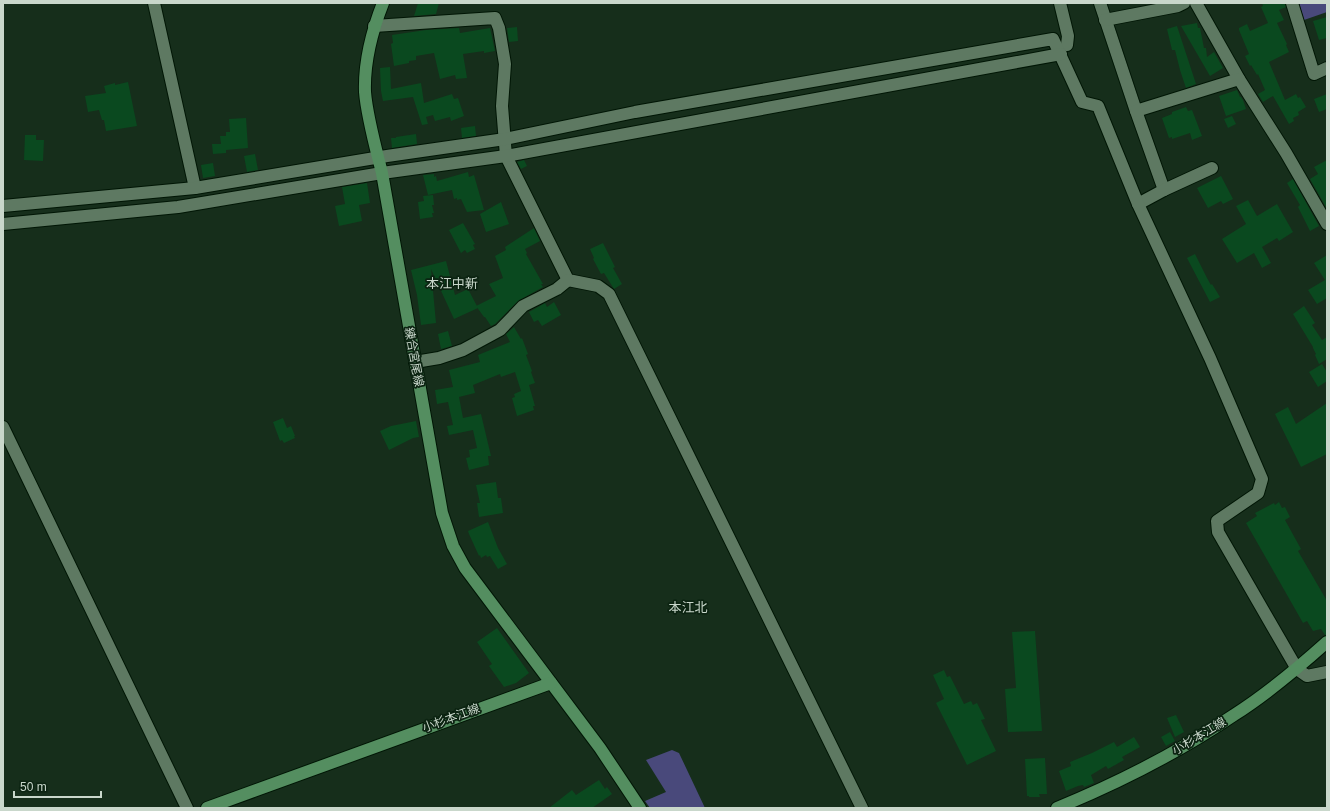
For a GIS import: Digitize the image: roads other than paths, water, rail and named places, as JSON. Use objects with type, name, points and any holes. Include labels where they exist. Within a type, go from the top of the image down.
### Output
[{"type":"main road","name":"練合宮尾線","points":[[383,3],[374,26],[367,62],[365,92],[382,174],[442,513],[453,546],[465,568],[551,682]]},
{"type":"main road","name":"小杉本江線","points":[[1061,807],[1133,774],[1187,745],[1235,715],[1297,668],[1327,642]]},
{"type":"main road","name":"小杉本江線","points":[[206,808],[551,682]]},
{"type":"main road","points":[[551,682],[600,748],[640,808]]},
{"type":"street","points":[[154,3],[195,188]]},
{"type":"street","points":[[1060,3],[1068,36],[1064,50]]},
{"type":"street","points":[[1100,3],[1164,190]]},
{"type":"street","points":[[1105,20],[1178,6],[1184,3]]},
{"type":"street","points":[[1196,3],[1239,79],[1286,154],[1327,224]]},
{"type":"street","points":[[1292,3],[1314,74],[1327,68]]},
{"type":"street","points":[[374,26],[495,18],[499,28],[505,64],[502,106],[506,156],[568,280]]},
{"type":"street","points":[[3,206],[195,188],[378,157],[505,138],[635,112],[1054,39],[1064,50],[1082,102],[1098,106],[1138,204],[1210,358],[1262,479],[1258,493],[1217,522],[1218,532],[1297,668],[1307,676],[1327,672]]},
{"type":"street","points":[[3,224],[178,207],[382,174],[506,156],[861,92],[1064,50]]},
{"type":"street","points":[[1136,111],[1239,79]]},
{"type":"street","points":[[1138,204],[1164,190],[1212,168]]},
{"type":"street","points":[[415,362],[439,358],[463,350],[500,330],[523,306],[557,289],[568,280]]},
{"type":"street","points":[[568,280],[598,286],[609,294],[862,808]]},
{"type":"street","points":[[3,426],[187,808]]},
{"type":"district","name":"本江中新","points":[[452,283]]},
{"type":"district","name":"本江北","points":[[688,607]]}]
